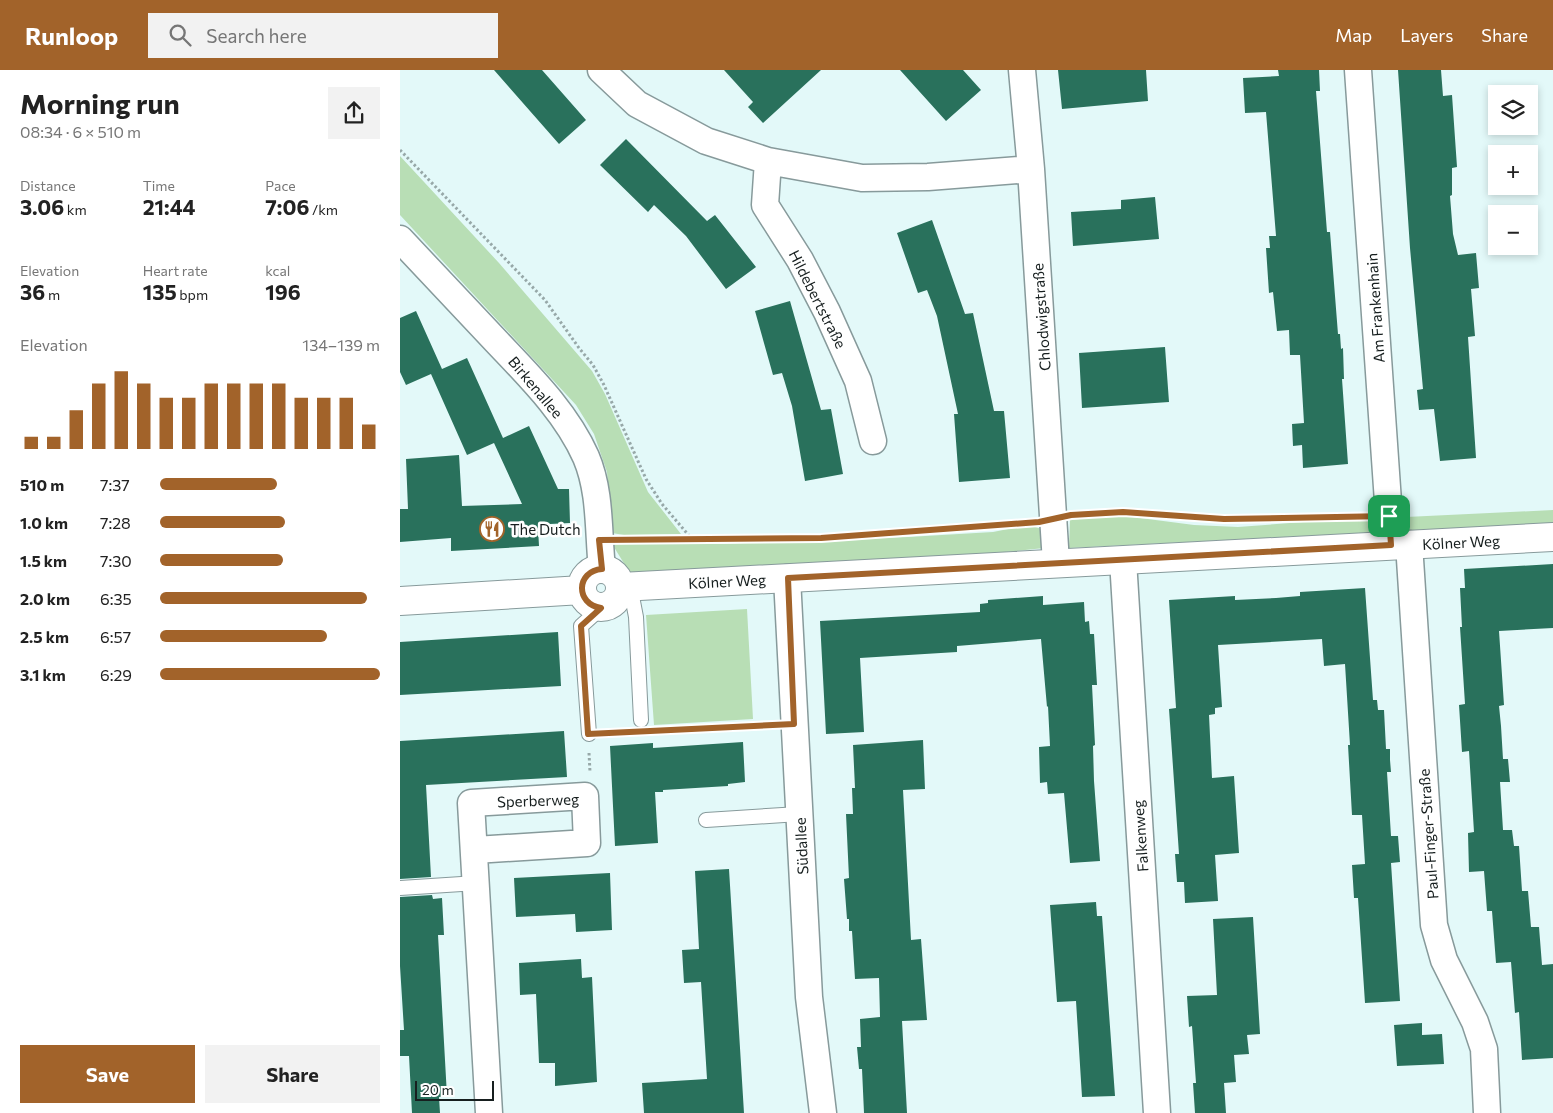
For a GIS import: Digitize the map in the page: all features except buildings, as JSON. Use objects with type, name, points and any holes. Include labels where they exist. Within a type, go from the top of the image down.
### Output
[{"type":"street","points":[[601,70],[638,104],[706,141],[768,160],[862,178],[928,177],[1031,169]]},
{"type":"street","name":"Chlodwigstraße","points":[[1022,70],[1031,169],[1056,563]]},
{"type":"street","name":"Am Frankenhain","points":[[1358,70],[1389,516],[1400,545]]},
{"type":"street","name":"Hildebertstraße","points":[[768,160],[765,205],[800,260],[827,312],[858,382],[873,442]]},
{"type":"street","name":"Birkenallee","points":[[400,239],[556,407],[586,458],[597,495],[599,540],[617,581]]},
{"type":"street","name":"Kölner Weg","points":[[617,581],[788,578],[1553,537]]},
{"type":"street","name":"Paul-Finger-Straße","points":[[1400,545],[1434,925],[1444,960],[1475,1022],[1484,1049],[1487,1113]]},
{"type":"street","name":"Falkenweg","points":[[1123,560],[1158,1113]]},
{"type":"street","name":"Südallee","points":[[788,578],[809,997],[823,1113]]},
{"type":"street","points":[[400,601],[592,599],[613,604],[617,599],[617,581]]},
{"type":"street","name":"Sperberweg","points":[[475,850],[587,843],[585,796],[471,803],[489,1113]]},
{"type":"lane","points":[[617,581],[636,617],[641,720]]},
{"type":"lane","points":[[588,734],[581,626],[592,599]]},
{"type":"lane","points":[[706,820],[799,814]]},
{"type":"lane","points":[[400,888],[477,883]]},
{"type":"path","points":[[400,150],[545,300],[593,365],[604,384],[646,479],[662,504],[691,538]]},
{"type":"path","points":[[599,540],[821,538],[1039,522],[1071,515],[1123,512],[1224,519],[1389,516]]},
{"type":"path","points":[[651,731],[794,724]]},
{"type":"path","points":[[585,796],[591,789],[588,734],[633,732]]},
{"type":"green space","points":[[400,156],[499,263],[592,371],[605,394],[648,492],[681,534],[624,535],[612,533],[607,472],[594,434],[576,405],[400,215]]},
{"type":"green space","points":[[1553,510],[1553,523],[1406,532],[1406,517]]},
{"type":"green space","points":[[1117,515],[1194,525],[1238,527],[1370,517],[1373,527],[1371,532],[1365,533],[1069,548],[1070,520]]},
{"type":"green space","points":[[1028,525],[1042,529],[1044,548],[967,556],[630,573],[612,544],[688,540],[718,544],[908,537],[993,532]]},
{"type":"green space","points":[[747,609],[753,719],[654,725],[646,615]]},
{"type":"place","name":"The Dutch","points":[[492,529]]},
{"type":"route","points":[[1123,512],[1224,519],[1389,516],[1391,545],[788,578],[794,724],[588,734],[581,626],[601,608],[586,601],[583,596],[582,584],[590,573],[602,569],[599,540],[821,538],[1039,522],[1071,515],[1123,512]]}]
